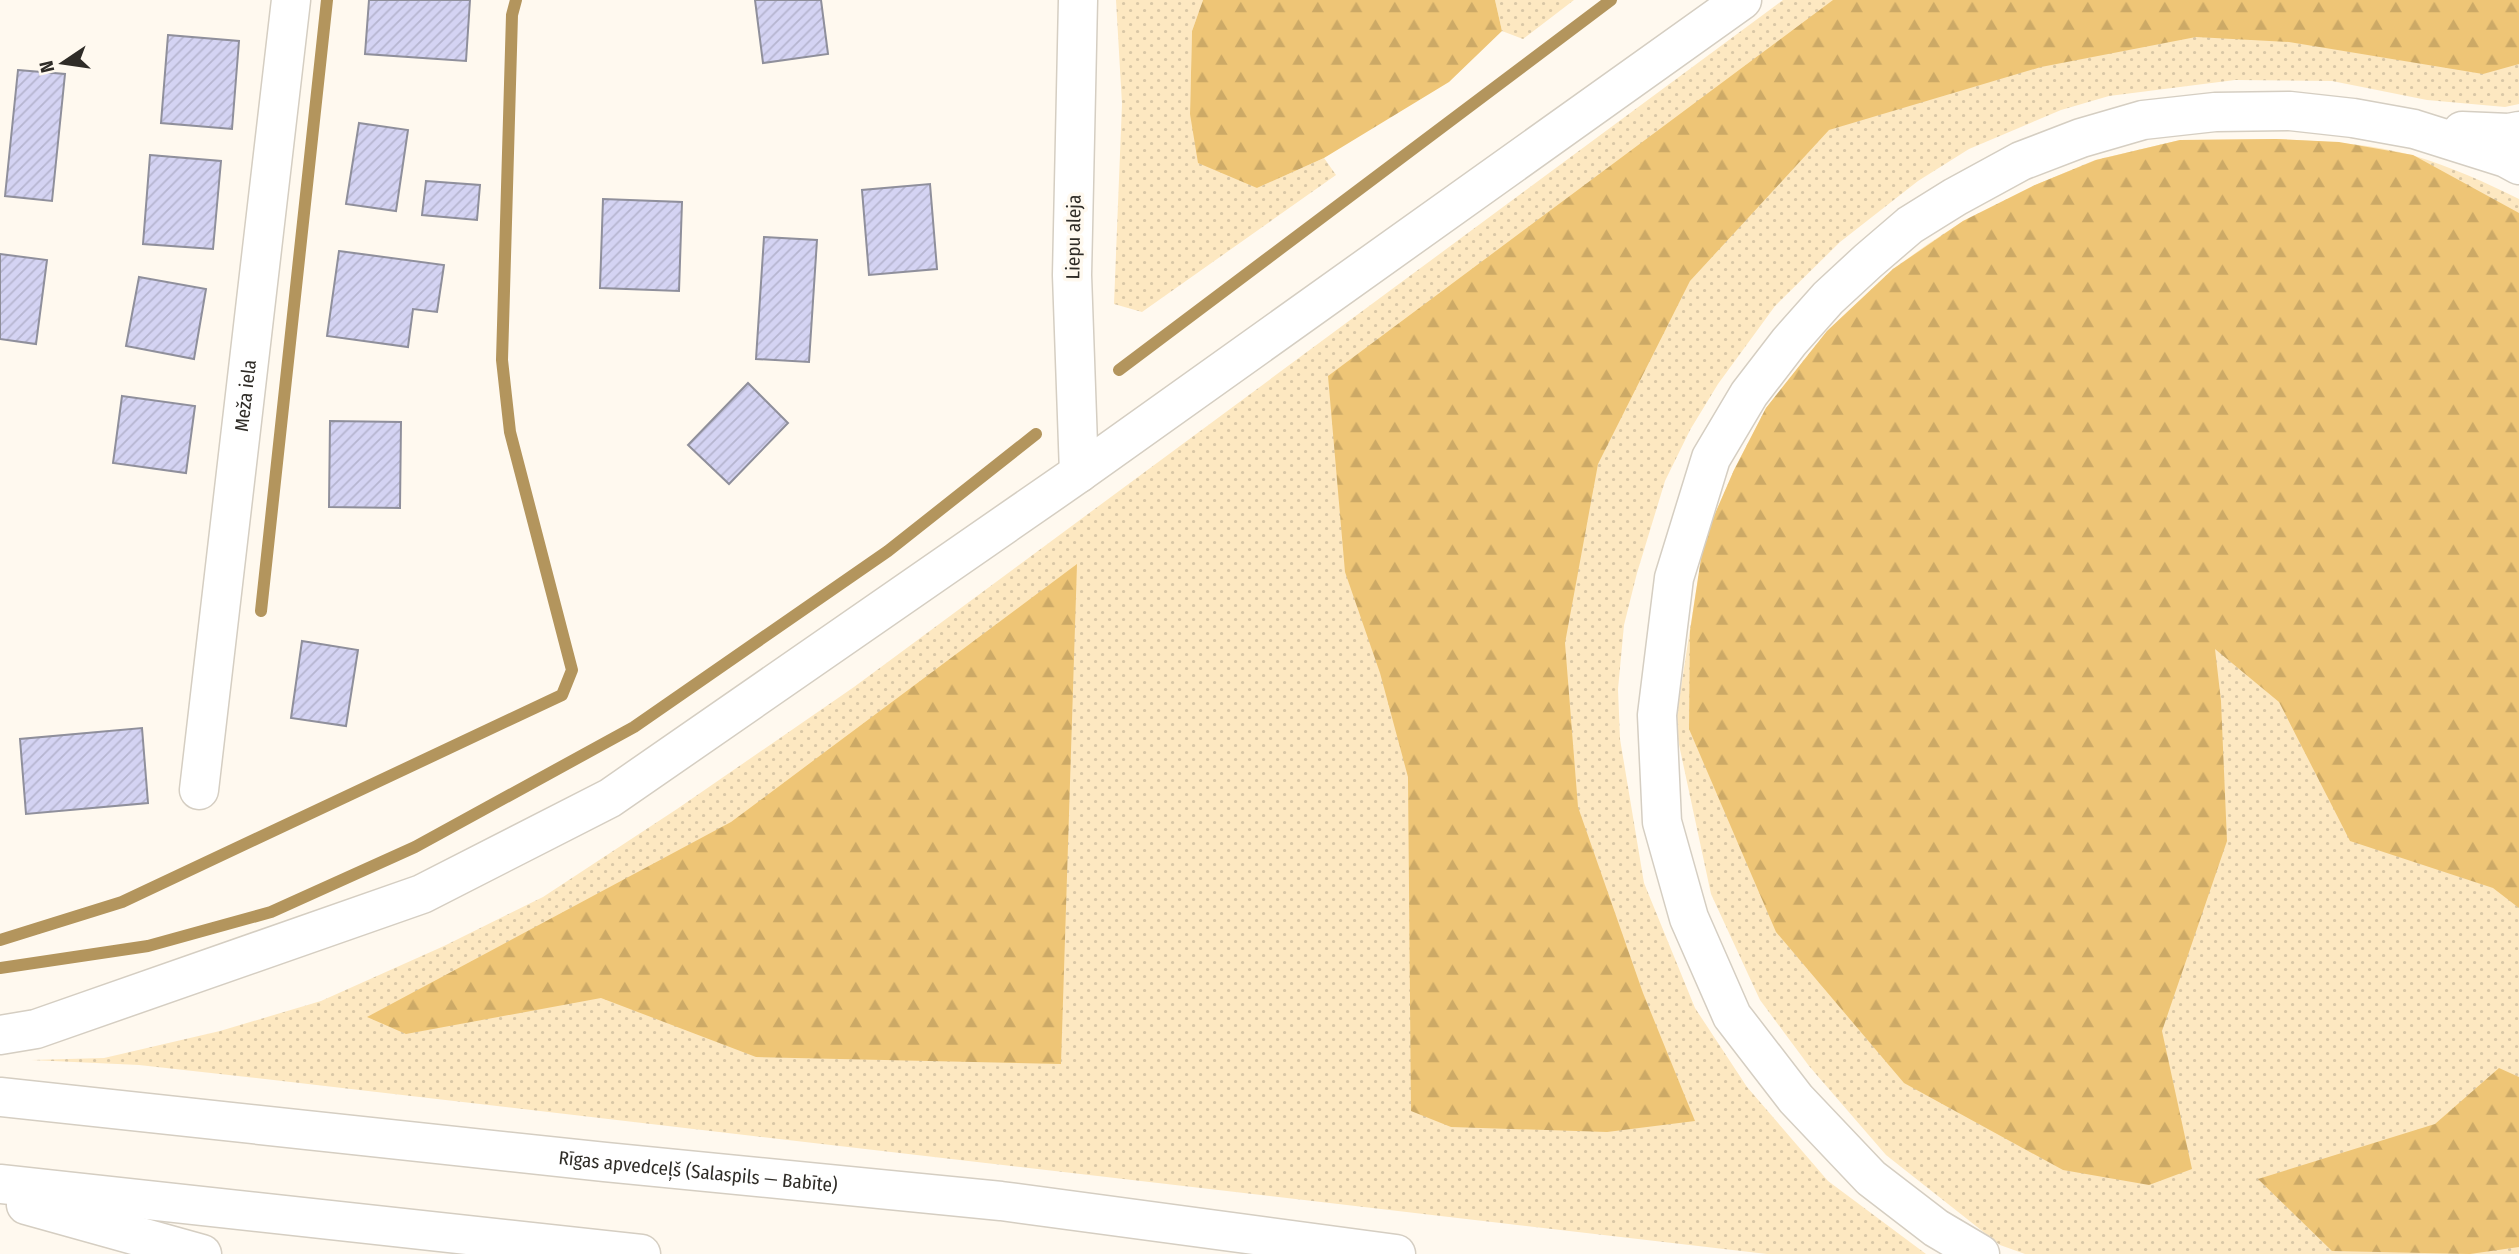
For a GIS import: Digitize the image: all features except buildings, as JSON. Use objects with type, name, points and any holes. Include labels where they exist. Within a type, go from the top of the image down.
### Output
[{"type":"main road","name":"Meža iela","points":[[199,790],[291,0]]},
{"type":"main road","name":"Liepu aleja","points":[[1078,0],[1072,275],[1079,473]]},
{"type":"main road","points":[[0,1035],[36,1029],[422,894],[610,798],[1079,473],[1742,0]]},
{"type":"main road","points":[[1980,1254],[1936,1228],[1871,1178],[1797,1099],[1732,1016],[1689,918],[1662,822],[1657,715],[1674,578],[1711,458],[1749,394],[1789,342],[1828,298],[1910,225],[2021,161],[2081,138],[2143,120],[2215,112],[2290,111],[2353,118],[2414,129],[2506,158],[2519,165]]},
{"type":"main road","points":[[2414,129],[2509,133],[2519,131]]},
{"type":"main road","name":"Rīgas apvedceļš (Salaspils — Babīte)","points":[[0,1097],[614,1163],[1001,1201],[1396,1254]]},
{"type":"main road","points":[[0,1184],[641,1254]]},
{"type":"main road","points":[[0,1198],[202,1254]]},
{"type":"shaded area","points":[[1116,0],[1203,0],[1192,31],[1190,114],[1257,188],[1324,158],[1336,175],[1142,312],[1114,304],[1122,104]]},
{"type":"shaded area","points":[[1495,0],[1574,0],[1523,39],[1502,31]]},
{"type":"shaded area","points":[[1783,0],[2519,0],[2519,104],[2505,107],[2427,100],[2332,81],[2235,80],[2109,96],[2061,110],[1969,149],[1918,181],[1840,242],[1775,306],[1718,384],[1690,430],[1665,481],[1624,625],[1618,689],[1620,739],[1644,883],[1695,1008],[1747,1087],[1828,1181],[1926,1254],[1767,1254],[265,1079],[139,1065],[31,1060],[104,1058],[220,1031],[321,1001],[444,946],[543,897],[854,687]]},
{"type":"shaded area","points":[[2276,139],[2346,143],[2398,152],[2455,170],[2519,199],[2519,1254],[2025,1254],[2000,1245],[1886,1155],[1809,1066],[1760,1000],[1711,894],[1675,726],[1704,539],[1734,470],[1766,408],[1827,331],[1893,269],[1928,244],[1963,221],[2035,185],[2095,160],[2180,140]]},
{"type":"green space","points":[[1203,0],[1495,0],[1502,31],[1449,82],[1324,158],[1257,188],[1198,163],[1190,114],[1192,31]]},
{"type":"green space","points":[[1833,0],[2519,0],[2519,64],[2483,74],[2289,42],[2196,37],[2041,67],[1829,130],[1690,281],[1598,464],[1565,643],[1578,807],[1643,993],[1695,1121],[1607,1132],[1451,1127],[1411,1111],[1408,777],[1380,673],[1345,572],[1328,376]]},
{"type":"green space","points":[[2276,139],[2339,142],[2413,155],[2519,213],[2519,908],[2493,888],[2350,841],[2279,702],[2215,649],[2221,701],[2227,841],[2162,1031],[2192,1169],[2149,1185],[2063,1170],[1904,1083],[1776,932],[1689,729],[1690,631],[1704,539],[1734,470],[1766,408],[1827,331],[1893,269],[1963,221],[2035,185],[2096,160],[2180,140]]},
{"type":"green space","points":[[1077,564],[1061,1064],[756,1057],[601,998],[406,1034],[367,1017],[731,822]]},
{"type":"green space","points":[[2499,1068],[2519,1077],[2519,1247],[2470,1254],[2332,1251],[2258,1179],[2435,1124]]},
{"type":"waterway","points":[[261,611],[327,0]]},
{"type":"waterway","points":[[0,940],[122,902],[562,695],[572,670],[510,432],[502,360],[512,15],[516,0]]},
{"type":"waterway","points":[[1119,370],[1611,0]]},
{"type":"waterway","points":[[0,968],[148,946],[271,912],[415,847],[634,727],[888,551],[1036,434]]}]
